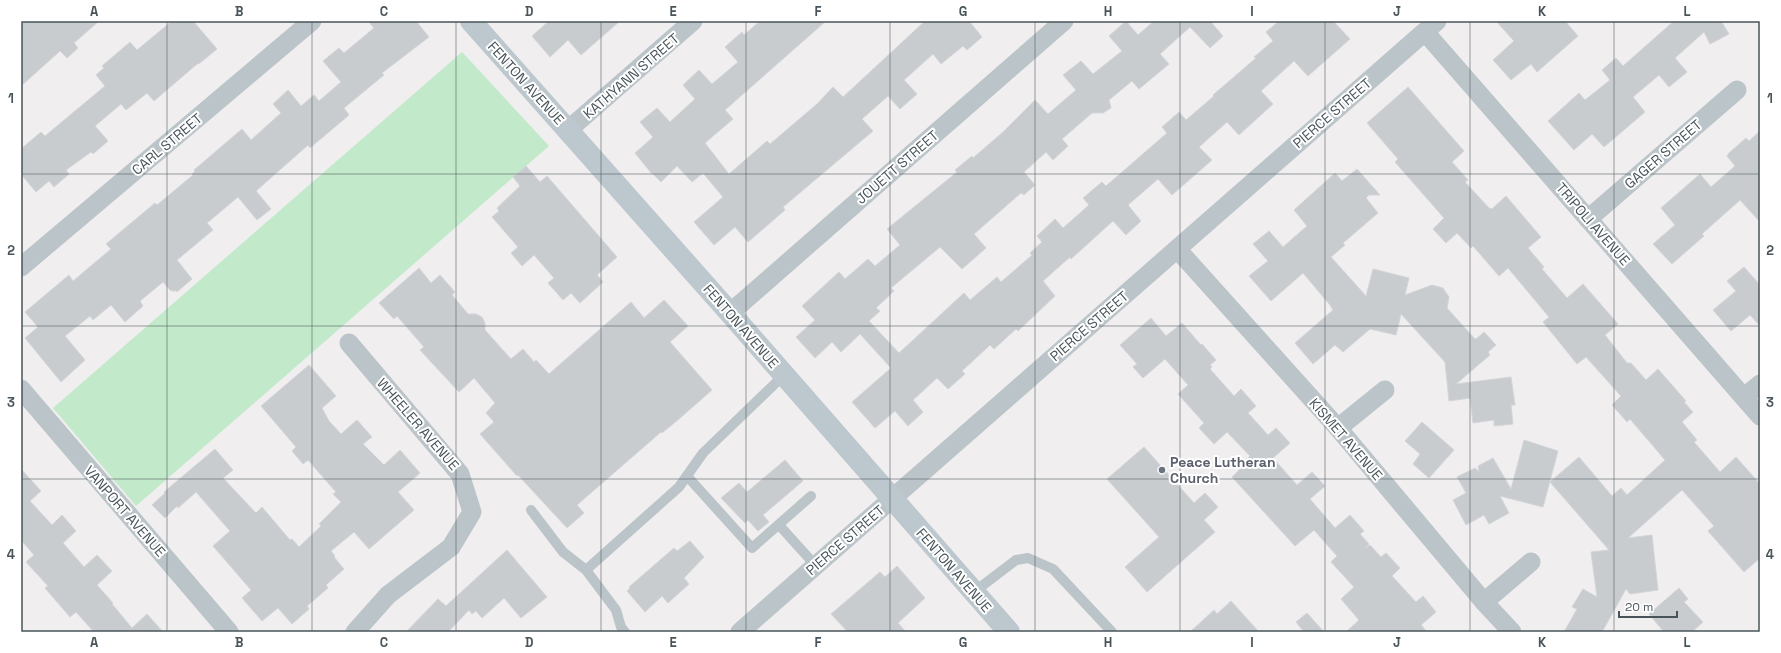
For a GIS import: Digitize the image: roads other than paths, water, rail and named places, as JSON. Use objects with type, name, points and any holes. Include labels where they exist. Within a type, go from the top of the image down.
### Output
[{"type":"street","name":"CARL STREET","points":[[21,267],[312,21]]},
{"type":"street","name":"FENTON AVENUE","points":[[471,21],[730,313],[1009,632]]},
{"type":"street","name":"KATHYANN STREET","points":[[568,130],[693,21]]},
{"type":"street","name":"JOUETT STREET","points":[[730,313],[1064,21]]},
{"type":"street","name":"TRIPOLI AVENUE","points":[[1431,26],[1588,219],[1760,416]]},
{"type":"street","name":"PIERCE STREET","points":[[740,632],[1431,26]]},
{"type":"street","name":"GAGER STREET","points":[[1588,219],[1737,90]]},
{"type":"street","name":"KISMET AVENUE","points":[[1177,249],[1338,428],[1484,602],[1512,632]]},
{"type":"street","name":"WHEELER AVENUE","points":[[349,343],[460,474],[472,512],[451,547],[388,595],[355,632]]},
{"type":"street","points":[[1744,397],[1760,384]]},
{"type":"street","name":"VANPORT AVENUE","points":[[21,389],[229,632]]},
{"type":"street","points":[[1338,428],[1385,390]]},
{"type":"street","points":[[1484,602],[1531,562]]},
{"type":"lane","points":[[586,570],[679,487],[703,453],[784,375]]},
{"type":"lane","points":[[686,476],[752,548],[811,496]]},
{"type":"lane","points":[[531,510],[563,552],[586,570],[616,610],[621,627],[625,632]]},
{"type":"lane","points":[[779,525],[816,566]]},
{"type":"lane","points":[[974,592],[1016,560],[1028,558],[1053,569],[1112,632]]},
{"type":"place","name":"Peace Lutheran Church","points":[[1162,470]]}]
